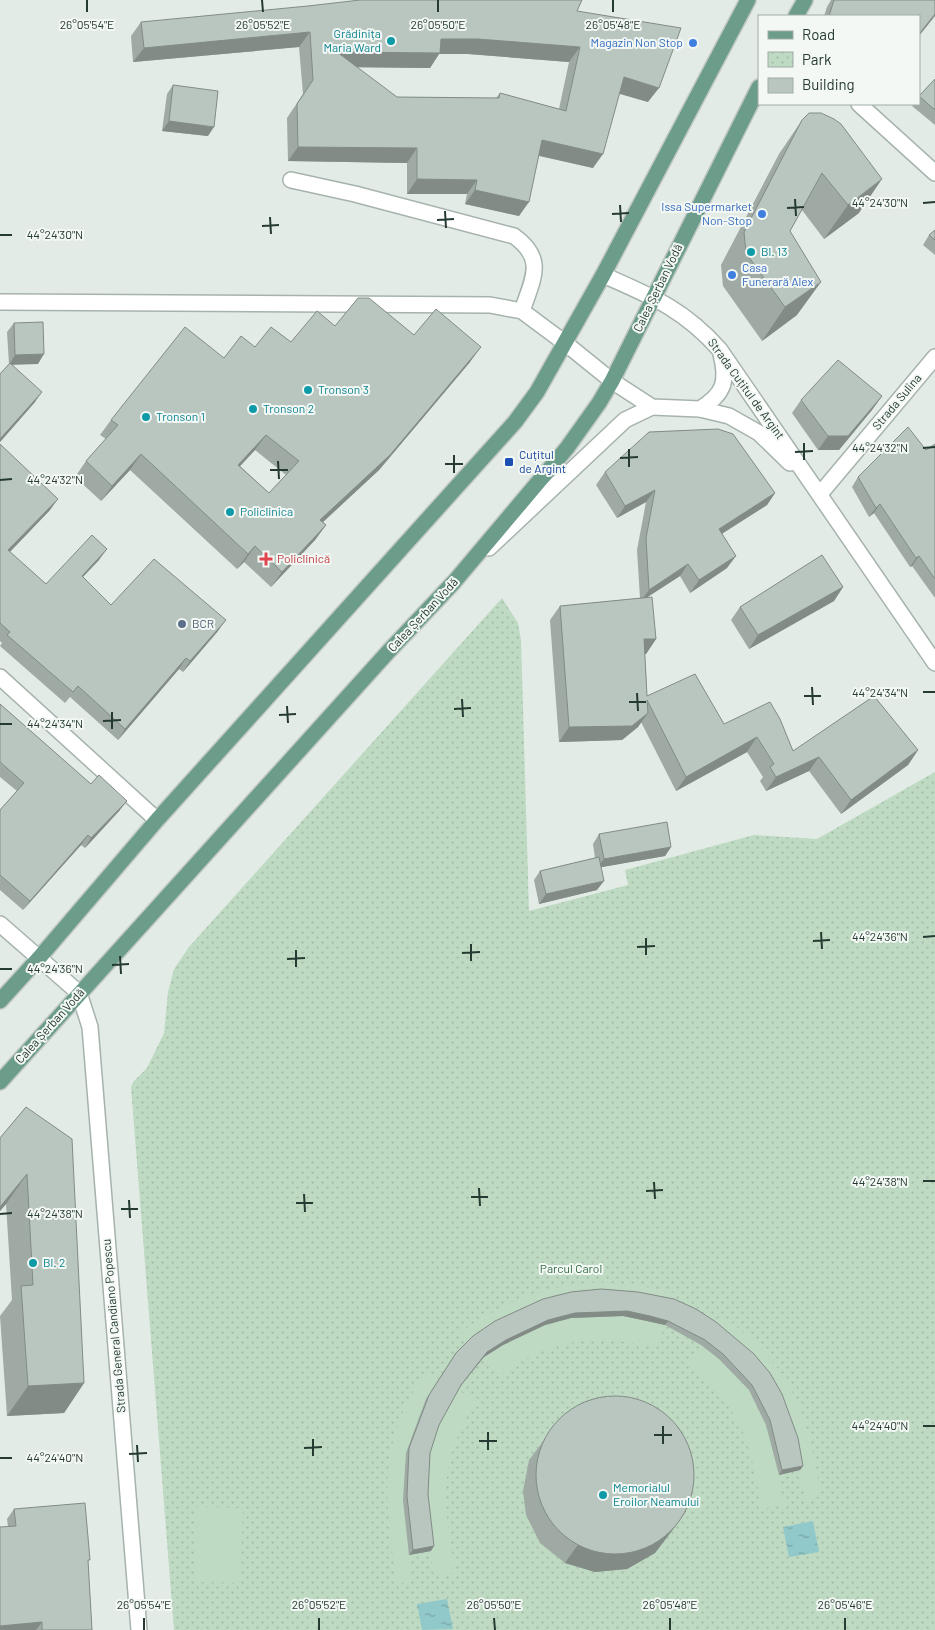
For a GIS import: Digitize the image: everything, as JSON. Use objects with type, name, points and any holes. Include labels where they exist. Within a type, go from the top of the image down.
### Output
[{"type":"main road","points":[[0,1001],[157,820],[505,435],[537,392],[603,275],[748,0]]},
{"type":"main road","points":[[797,15],[805,0]]},
{"type":"main road","name":"Calea Șerban Vodă","points":[[0,1082],[381,659],[454,582],[567,448],[612,380],[758,89]]},
{"type":"street","points":[[860,105],[935,173]]},
{"type":"street","points":[[291,180],[355,194],[514,236],[528,246],[534,258],[534,275],[522,311]]},
{"type":"street","name":"Strada Cuțitul de Argint","points":[[603,275],[654,298],[690,319],[720,350],[935,663]]},
{"type":"street","points":[[0,302],[151,304],[460,303],[490,305],[522,311],[612,380],[652,407]]},
{"type":"street","points":[[700,409],[714,400],[722,390],[724,365],[720,350]]},
{"type":"street","name":"Strada Sulina","points":[[820,494],[935,357]]},
{"type":"street","name":"Strada Cuțitul de Argint","points":[[652,407],[700,409],[729,416],[759,434],[820,494]]},
{"type":"street","points":[[454,582],[625,420],[652,407]]},
{"type":"street","points":[[0,677],[157,820]]},
{"type":"street","points":[[0,924],[79,993]]},
{"type":"street","name":"Strada General Candiano Popescu","points":[[79,993],[86,1010],[90,1036],[139,1630]]},
{"type":"green space","name":"Parcul Carol","points":[[502,598],[518,623],[521,640],[529,911],[628,885],[625,870],[754,835],[817,839],[935,772],[935,1630],[174,1630],[131,1087],[134,1081],[147,1068],[164,1033],[168,992],[174,969],[189,947]]},
{"type":"green space","points":[[597,1282],[636,1285],[674,1293],[670,1304],[635,1296],[469,1341],[461,1332],[494,1312],[542,1291]]},
{"type":"green space","points":[[721,1314],[766,1354],[788,1384],[796,1399],[807,1430],[821,1496],[805,1500],[794,1442],[713,1326]]},
{"type":"green space","points":[[597,1315],[623,1316],[665,1325],[656,1348],[613,1341],[593,1340],[574,1342],[536,1353],[499,1376],[484,1357],[511,1341],[538,1329],[566,1320]]},
{"type":"green space","points":[[701,1345],[722,1362],[751,1397],[768,1434],[784,1504],[762,1509],[753,1465],[741,1428],[721,1396],[706,1380],[687,1365]]},
{"type":"green space","points":[[426,1370],[438,1377],[414,1430],[404,1476],[406,1524],[413,1581],[396,1584],[388,1498],[388,1473],[391,1449],[398,1424]]},
{"type":"green space","points":[[457,1389],[476,1401],[454,1445],[446,1485],[448,1525],[455,1573],[434,1576],[427,1524],[427,1458],[436,1429]]},
{"type":"green space","points":[[197,1507],[243,1508],[241,1583],[195,1582]]},
{"type":"water","points":[[813,1521],[819,1552],[789,1557],[783,1527]]},
{"type":"water","points":[[447,1599],[453,1629],[422,1630],[417,1604]]},
{"type":"building","points":[[360,0],[582,0],[577,11],[681,28],[659,88],[624,77],[603,154],[542,140],[529,202],[475,190],[477,180],[417,179],[417,148],[298,147],[297,104],[313,80],[310,32],[144,48],[141,22]],"holes":[[[441,39],[478,39],[580,47],[566,111],[500,93],[499,98],[397,97],[337,52],[440,53]]]},
{"type":"building","points":[[834,0],[935,0],[935,14],[920,33],[920,15],[829,15]]},
{"type":"building","points":[[935,79],[935,110],[920,95]]},
{"type":"building","points":[[173,85],[218,91],[214,127],[169,121]]},
{"type":"building","points":[[809,113],[821,113],[841,124],[882,179],[848,205],[822,173],[790,231],[821,282],[785,307],[746,253],[744,232],[802,120]]},
{"type":"building","points":[[935,230],[935,240],[929,235]]},
{"type":"building","points":[[358,298],[369,298],[414,335],[436,309],[481,347],[390,455],[320,520],[326,525],[282,572],[255,546],[248,554],[141,454],[112,486],[86,461],[118,425],[111,420],[185,327],[224,358],[241,336],[255,347],[271,327],[291,342],[317,311],[335,326]],"holes":[[[266,435],[299,461],[269,493],[238,465]]]},
{"type":"building","points":[[43,322],[44,354],[15,355],[14,323]]},
{"type":"building","points":[[838,360],[882,396],[848,436],[828,436],[801,400]]},
{"type":"building","points":[[10,363],[42,392],[0,439],[0,374]]},
{"type":"building","points":[[908,427],[926,450],[935,444],[935,579],[919,556],[916,558],[880,504],[876,508],[858,477]]},
{"type":"building","points":[[718,429],[733,434],[775,493],[719,529],[736,556],[699,580],[688,564],[649,590],[646,538],[655,490],[625,506],[605,472],[649,432]]},
{"type":"building","points":[[0,444],[58,499],[8,550],[46,584],[92,535],[107,549],[82,576],[111,605],[154,559],[226,620],[190,661],[186,658],[125,729],[78,686],[73,692],[7,635],[10,632],[0,623]]},
{"type":"building","points":[[822,555],[843,587],[758,635],[740,607]]},
{"type":"building","points":[[652,597],[656,639],[644,639],[647,696],[695,674],[724,724],[770,702],[780,719],[793,751],[874,696],[918,750],[851,800],[819,757],[776,777],[770,767],[774,764],[757,737],[686,777],[647,700],[648,713],[632,726],[569,727],[560,606]]},
{"type":"building","points":[[0,704],[91,784],[99,775],[127,801],[91,838],[88,835],[30,901],[0,875],[0,810],[24,783],[0,762]]},
{"type":"building","points":[[667,822],[671,847],[604,859],[599,834]]},
{"type":"building","points":[[599,857],[604,881],[546,894],[540,871]]},
{"type":"building","points":[[26,1107],[72,1139],[84,1383],[28,1386],[21,1286],[33,1285],[27,1174],[0,1207],[0,1138]]},
{"type":"building","points":[[601,1289],[638,1292],[674,1299],[696,1309],[716,1322],[754,1354],[770,1373],[782,1394],[798,1438],[803,1466],[782,1470],[770,1420],[752,1385],[723,1354],[705,1340],[668,1321],[627,1311],[575,1313],[548,1320],[506,1340],[487,1352],[461,1385],[439,1425],[430,1453],[428,1494],[434,1546],[413,1550],[407,1496],[409,1448],[429,1395],[456,1353],[473,1336],[495,1321],[543,1299],[571,1292]]},
{"type":"building","name":"Memorialul Eroilor Neamului","points":[[607,1396],[623,1396],[652,1405],[671,1419],[681,1431],[688,1445],[694,1467],[694,1483],[688,1505],[681,1519],[671,1531],[659,1541],[645,1548],[623,1554],[607,1554],[585,1548],[571,1541],[549,1519],[542,1505],[536,1483],[536,1467],[542,1445],[549,1431],[571,1409],[585,1402]]},
{"type":"building","points":[[85,1503],[90,1560],[88,1560],[92,1630],[42,1630],[42,1622],[0,1626],[0,1527],[16,1526],[14,1509]]},
{"type":"place","name":"Grădinița Maria Ward","points":[[391,41]]},
{"type":"place","name":"Magazin Non Stop","points":[[693,43]]},
{"type":"place","name":"Issa Supermarket Non-Stop","points":[[762,214]]},
{"type":"place","name":"Bl. 13","points":[[751,252]]},
{"type":"place","name":"Casa Funerară Alex","points":[[732,275]]},
{"type":"place","name":"Tronson 3","points":[[308,390]]},
{"type":"place","name":"Tronson 2","points":[[253,409]]},
{"type":"place","name":"Tronson 1","points":[[146,417]]},
{"type":"place","name":"Cuțitul de Argint","points":[[509,462]]},
{"type":"place","name":"Policlinica","points":[[230,512]]},
{"type":"place","name":"Policlinică","points":[[266,559]]},
{"type":"place","name":"BCR","points":[[182,624]]},
{"type":"place","name":"Bl. 2","points":[[33,1263]]},
{"type":"place","name":"Memorialul Eroilor Neamului","points":[[603,1495]]}]
